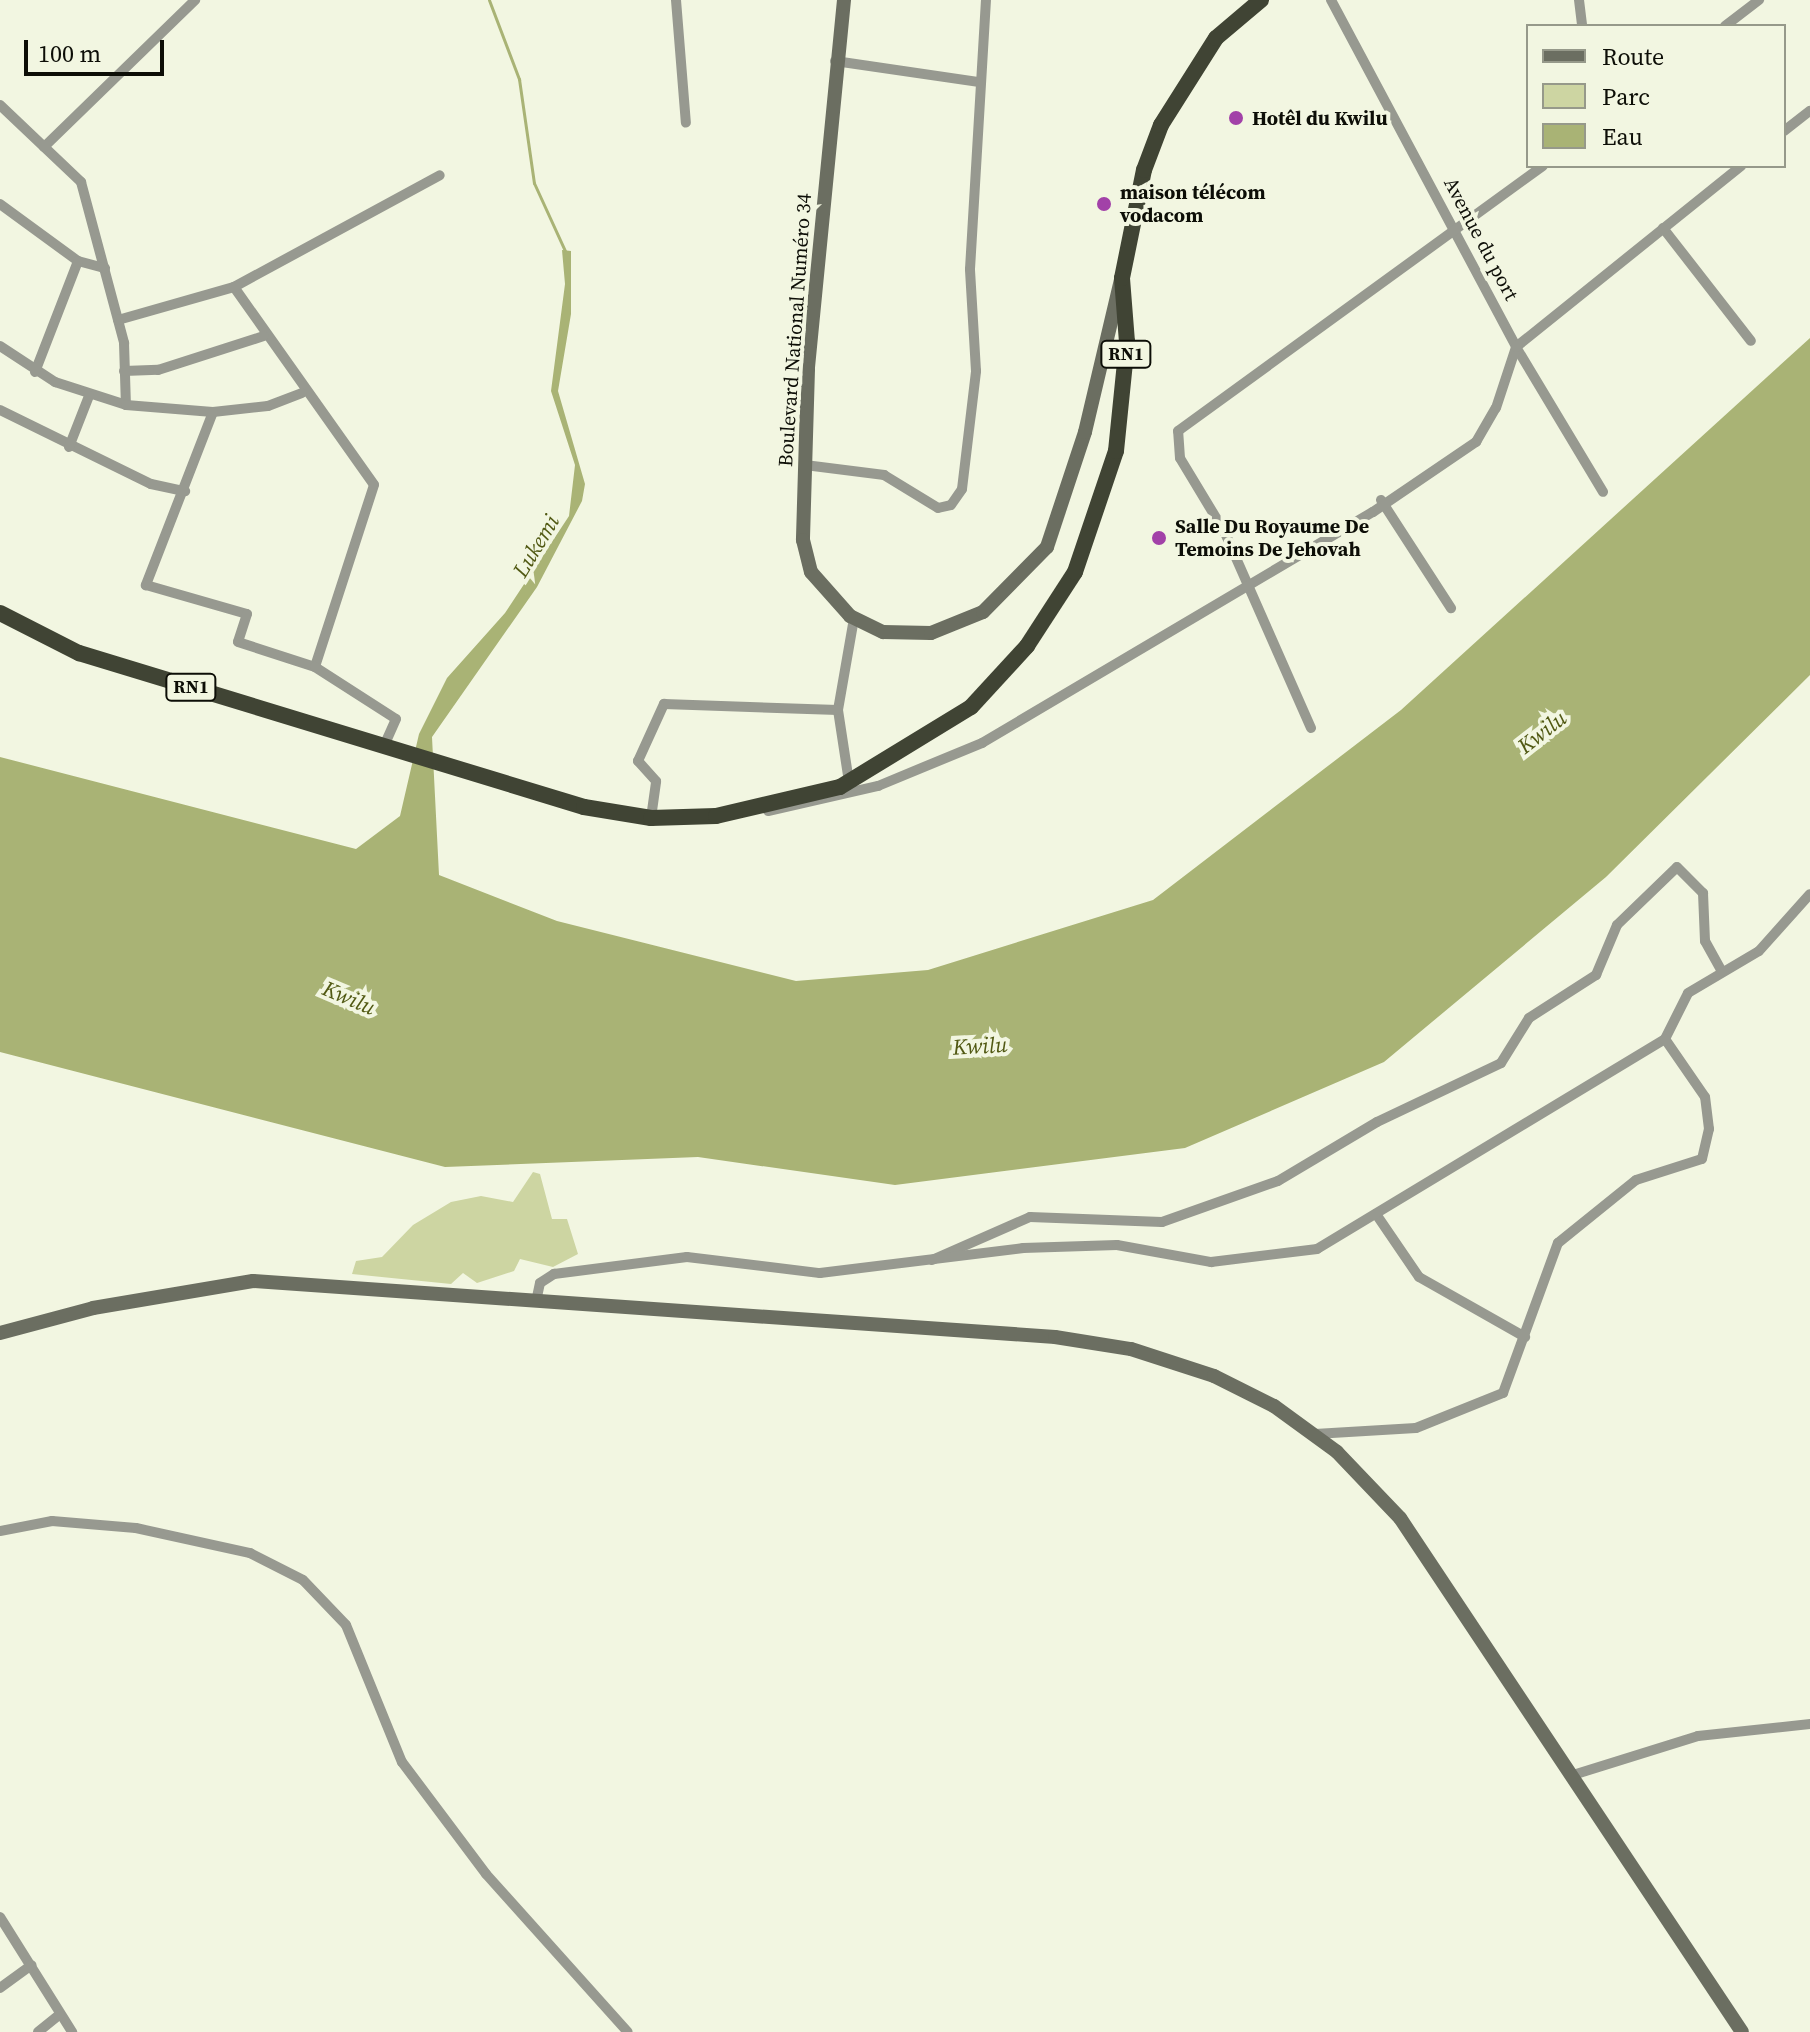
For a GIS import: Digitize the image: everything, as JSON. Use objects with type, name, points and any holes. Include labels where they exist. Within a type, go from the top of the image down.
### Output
[{"type":"highway","name":"RN1","points":[[0,613],[79,653],[488,780],[651,818],[748,812],[849,782],[971,707],[1027,646],[1075,572],[1116,451],[1127,342],[1122,278],[1140,182],[1161,125],[1216,38],[1261,0]]},
{"type":"main road","name":"Boulevard National Numéro 34","points":[[844,0],[835,61],[805,465],[803,540],[811,572],[854,618],[883,632],[931,633],[983,612],[1047,547],[1085,432],[1122,278]]},
{"type":"main road","points":[[0,1333],[93,1308],[253,1281],[537,1297],[1099,1342],[1214,1376],[1312,1434],[1400,1518],[1742,2032]]},
{"type":"street","points":[[44,147],[195,0]]},
{"type":"street","points":[[676,0],[686,123]]},
{"type":"street","points":[[805,465],[884,475],[938,508],[951,505],[962,489],[976,371],[970,269],[986,0]]},
{"type":"street","name":"Avenue du port","points":[[1331,0],[1458,233],[1516,347],[1603,492]]},
{"type":"street","points":[[1579,0],[1582,24]]},
{"type":"street","points":[[1728,24],[1759,0]]},
{"type":"street","points":[[835,61],[979,82]]},
{"type":"street","points":[[0,105],[81,182],[118,320],[126,405]]},
{"type":"street","points":[[1786,129],[1810,111]]},
{"type":"street","points":[[1311,728],[1248,584],[1180,458],[1184,420],[1458,233],[1540,168]]},
{"type":"street","points":[[748,812],[835,799],[936,765],[1248,584],[1476,442],[1496,408],[1516,347],[1738,168]]},
{"type":"street","points":[[118,320],[234,287],[440,175]]},
{"type":"street","points":[[0,204],[78,261],[105,268]]},
{"type":"street","points":[[1663,228],[1751,341]]},
{"type":"street","points":[[35,372],[78,261]]},
{"type":"street","points":[[234,287],[302,393],[374,485],[315,667]]},
{"type":"street","points":[[124,371],[158,370],[264,336]]},
{"type":"street","points":[[0,346],[35,372],[89,396],[126,405],[213,412],[268,406],[302,393]]},
{"type":"street","points":[[69,447],[89,396]]},
{"type":"street","points":[[0,410],[69,447],[151,484],[185,491]]},
{"type":"street","points":[[213,412],[185,491],[146,585],[247,614],[238,642],[315,667],[396,719],[386,746]]},
{"type":"street","points":[[1381,500],[1451,608]]},
{"type":"street","points":[[849,782],[838,710],[854,618]]},
{"type":"street","points":[[651,818],[656,781],[638,761],[664,704],[838,710]]},
{"type":"street","points":[[927,1264],[1030,1217],[1162,1222],[1278,1181],[1377,1122],[1501,1063],[1529,1018],[1596,975],[1617,925],[1677,867],[1703,893],[1705,941],[1721,970]]},
{"type":"street","points":[[537,1297],[540,1283],[554,1274],[687,1257],[820,1273],[1092,1245],[1211,1262],[1293,1255],[1376,1214],[1665,1039],[1684,997],[1708,987],[1721,970],[1770,942],[1810,894]]},
{"type":"street","points":[[1312,1434],[1376,1435],[1492,1403],[1503,1393],[1558,1243],[1576,1225],[1636,1180],[1702,1159],[1709,1129],[1705,1097],[1665,1039]]},
{"type":"street","points":[[1376,1214],[1419,1277],[1525,1337]]},
{"type":"street","points":[[0,1531],[52,1521],[136,1528],[250,1553],[303,1580],[346,1625],[402,1762],[486,1874],[628,2032]]},
{"type":"street","points":[[1573,1775],[1710,1734],[1810,1724]]},
{"type":"street","points":[[0,1917],[72,2032]]},
{"type":"street","points":[[0,1988],[32,1965]]},
{"type":"street","points":[[38,2032],[60,2014]]},
{"type":"green space","points":[[533,1172],[540,1174],[552,1219],[567,1219],[578,1254],[553,1267],[520,1259],[514,1271],[477,1283],[463,1273],[451,1284],[352,1274],[356,1261],[382,1257],[413,1225],[451,1202],[481,1196],[513,1202]]},
{"type":"water","name":"Kwilu","points":[[562,250],[571,251],[571,314],[558,391],[585,484],[582,501],[537,587],[432,737],[439,875],[557,921],[796,981],[928,970],[1153,900],[1401,710],[1810,338],[1810,675],[1606,877],[1384,1062],[1185,1148],[895,1185],[698,1157],[445,1167],[0,1052],[0,757],[356,849],[400,816],[419,734],[447,678],[505,613],[569,516],[575,465],[551,391],[565,284]]},
{"type":"waterway","name":"Lukemi","points":[[489,0],[519,79],[534,183],[566,253]]},
{"type":"place","name":"Hotêl du Kwilu","points":[[1236,118]]},
{"type":"place","name":"maison télécom vodacom","points":[[1104,204]]},
{"type":"place","name":"Salle Du Royaume De Temoins De Jehovah","points":[[1159,538]]}]
